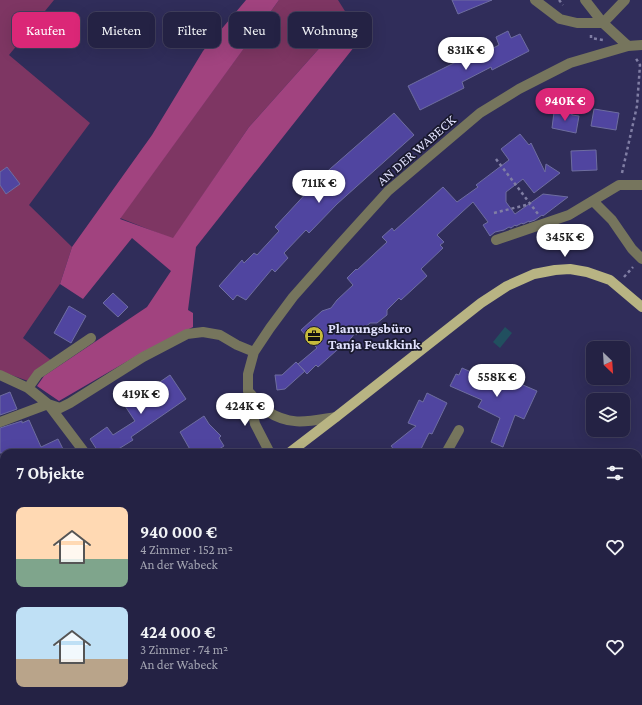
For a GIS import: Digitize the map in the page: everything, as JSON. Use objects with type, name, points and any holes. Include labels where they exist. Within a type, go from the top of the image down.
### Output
[{"type":"main road","points":[[294,449],[481,303],[507,286],[534,274],[570,269],[587,272],[610,280],[618,285],[642,307]]},
{"type":"street","points":[[535,0],[560,19],[577,23],[603,23],[625,0]]},
{"type":"street","points":[[585,0],[603,23],[628,46]]},
{"type":"street","name":"AN DER WABECK","points":[[268,449],[255,424],[248,391],[248,374],[254,352],[293,297],[388,191],[480,113],[519,89],[570,63],[628,46],[642,45]]},
{"type":"street","points":[[496,240],[568,215],[620,185],[642,185]]},
{"type":"street","points":[[594,201],[612,220],[632,249],[642,258]]},
{"type":"street","points":[[0,422],[48,404],[60,408],[143,357],[187,334],[203,332],[220,335],[237,345],[254,352]]},
{"type":"street","points":[[28,388],[38,374],[91,338]]},
{"type":"street","points":[[0,375],[28,388],[48,404],[81,449]]},
{"type":"street","points":[[248,391],[267,411],[288,421],[299,422],[336,417]]},
{"type":"street","points":[[448,449],[459,430]]},
{"type":"path","points":[[620,185],[637,106],[640,65],[628,46]]},
{"type":"path","points":[[496,159],[545,224]]},
{"type":"path","points":[[494,213],[530,204]]},
{"type":"path","points":[[618,285],[642,258]]},
{"type":"shaded area","points":[[0,0],[54,0],[44,12],[12,12],[12,48],[15,48],[9,55],[90,123],[29,205],[72,247],[60,284],[23,338],[52,361],[28,381],[0,371]]},
{"type":"shaded area","points":[[246,0],[279,0],[270,12],[236,12]]},
{"type":"shaded area","points":[[279,0],[338,0],[346,12],[288,12],[288,48],[319,48],[249,127],[173,239],[120,218],[244,48],[280,48],[280,12],[270,12]]},
{"type":"shaded area","points":[[229,20],[229,48],[244,48],[120,219],[173,238],[249,127],[319,48],[353,48],[196,247],[188,310],[193,313],[193,327],[145,351],[59,401],[37,386],[44,376],[147,307],[171,271],[132,238],[83,299],[60,284],[72,247],[152,135],[203,51],[206,48],[221,48],[221,30]]},
{"type":"water","points":[[505,327],[512,333],[500,348],[493,342]]},
{"type":"building","points":[[452,0],[492,0],[458,14]]},
{"type":"building","points":[[508,31],[511,38],[520,34],[529,51],[492,70],[491,67],[462,82],[464,88],[420,110],[408,86],[476,52],[478,56],[499,45],[496,37]]},
{"type":"building","points":[[594,109],[619,113],[616,130],[591,126]]},
{"type":"building","points":[[565,111],[571,112],[572,115],[579,116],[576,133],[552,128],[554,112],[563,113]]},
{"type":"building","points":[[394,113],[414,135],[337,204],[309,233],[306,230],[284,253],[288,258],[275,272],[272,269],[246,300],[237,295],[233,300],[219,286],[242,260],[244,263],[254,253],[257,255],[279,231],[275,227],[322,176]]},
{"type":"building","points":[[520,134],[529,145],[531,143],[545,172],[546,164],[560,173],[534,193],[523,179],[506,192],[506,202],[515,214],[543,194],[568,197],[543,216],[542,215],[535,220],[516,226],[515,225],[511,228],[509,227],[495,232],[490,236],[483,225],[488,222],[473,202],[437,235],[444,242],[440,245],[443,248],[421,269],[427,276],[401,300],[399,298],[387,310],[387,315],[377,323],[370,323],[356,335],[355,333],[345,346],[337,350],[318,367],[316,365],[307,374],[298,364],[317,348],[301,330],[322,311],[331,308],[353,285],[347,278],[387,242],[382,237],[392,228],[394,231],[443,187],[457,202],[478,187],[476,185],[509,160],[501,149]]},
{"type":"building","points":[[596,150],[597,170],[572,171],[571,151]]},
{"type":"building","points":[[7,167],[20,184],[6,194],[0,185],[0,172]]},
{"type":"building","points":[[113,293],[128,307],[118,317],[103,303]]},
{"type":"building","points":[[69,306],[86,316],[71,343],[54,333]]},
{"type":"building","points":[[296,362],[305,371],[285,389],[277,390],[275,375],[282,375]]},
{"type":"building","points":[[479,366],[537,391],[524,419],[515,415],[503,447],[491,442],[500,418],[478,407],[482,400],[450,386],[456,374],[459,375],[462,368],[476,374]]},
{"type":"building","points":[[170,375],[186,399],[131,437],[133,440],[118,449],[96,449],[90,439],[107,427],[113,435],[135,421],[125,406]]},
{"type":"building","points":[[10,392],[17,409],[0,415],[0,396]]},
{"type":"building","points":[[427,393],[447,403],[432,434],[429,433],[421,449],[394,449],[391,446],[416,426],[408,423],[419,400],[423,402]]},
{"type":"building","points":[[204,416],[209,424],[221,436],[219,438],[224,446],[219,449],[190,449],[180,432]]},
{"type":"building","points":[[29,420],[41,447],[58,439],[63,449],[0,449],[0,428],[22,421],[22,423]]},
{"type":"place","name":"Planungsbüro Tanja Feukkink","points":[[314,336]]}]
